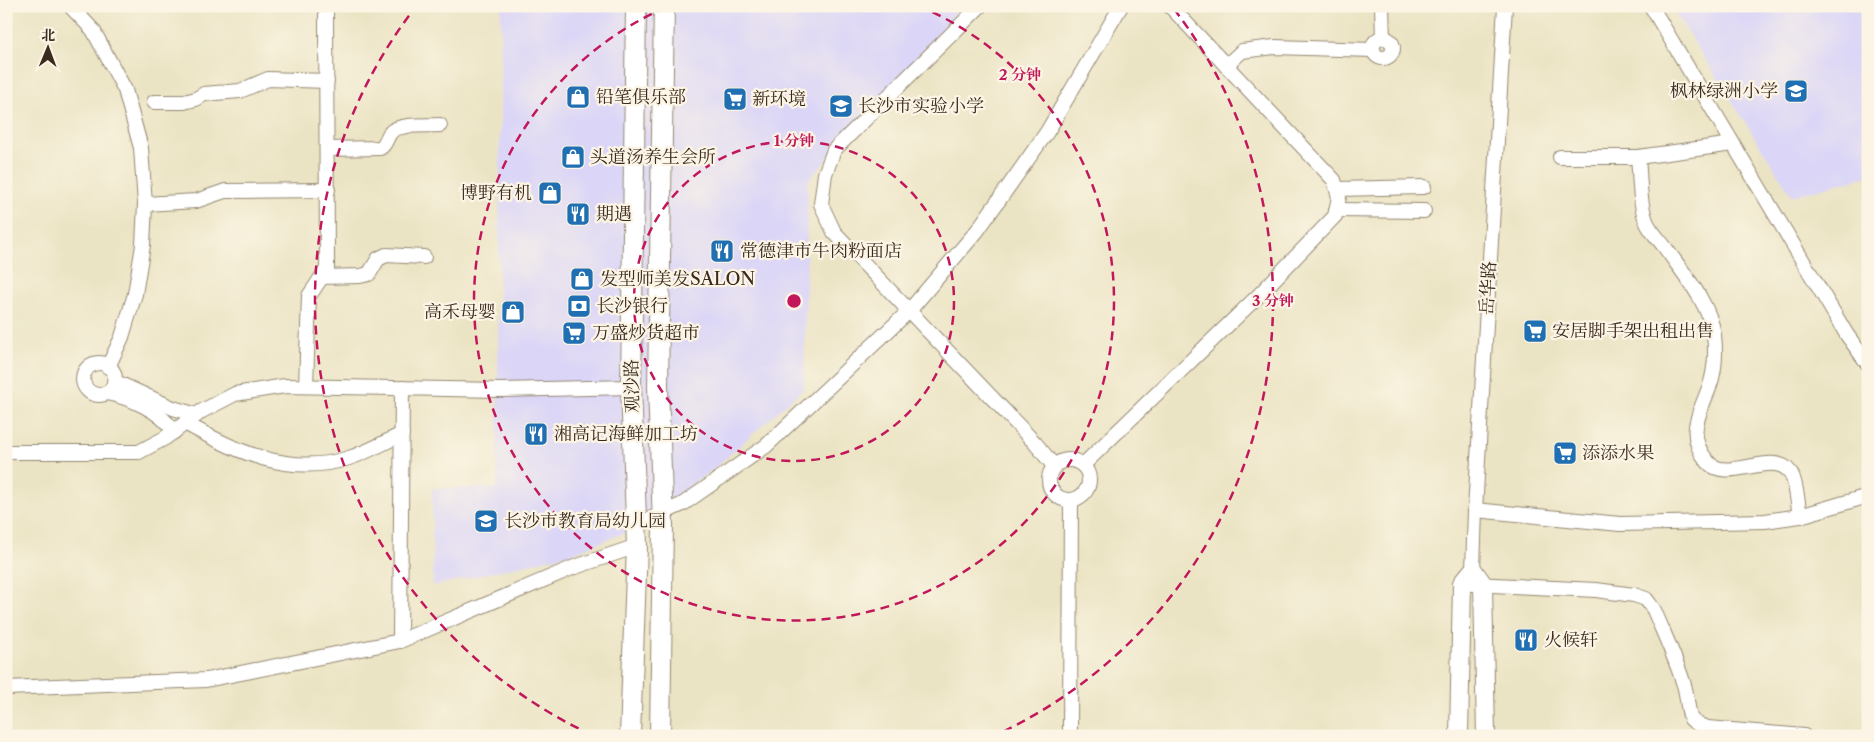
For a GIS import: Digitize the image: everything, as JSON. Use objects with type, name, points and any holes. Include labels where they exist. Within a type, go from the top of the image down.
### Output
[{"type":"main road","name":"观沙路","points":[[629,733],[636,546],[631,387],[636,6]]},
{"type":"main road","name":"观沙路","points":[[660,736],[662,513],[658,387],[664,6]]},
{"type":"main road","points":[[661,711],[672,736]]},
{"type":"street","points":[[70,6],[93,30],[125,90],[141,148],[145,204],[144,245],[135,294],[122,337],[108,366]]},
{"type":"street","points":[[306,386],[307,309],[309,296],[327,269],[326,6]]},
{"type":"street","points":[[980,6],[834,150],[825,174],[821,204],[834,232],[1054,466]]},
{"type":"street","points":[[636,525],[683,504],[766,446],[909,312],[977,231],[1047,132],[1121,6]]},
{"type":"street","points":[[1226,66],[1242,51],[1274,47],[1373,50],[1379,57],[1389,57],[1393,48],[1392,43],[1388,39],[1382,38],[1382,6]]},
{"type":"street","name":"岳华路","points":[[1459,736],[1473,579],[1475,510],[1505,6]]},
{"type":"street","points":[[1650,6],[1847,335],[1868,364]]},
{"type":"street","points":[[1083,466],[1258,296],[1335,216],[1339,197],[1334,180],[1174,8]]},
{"type":"street","points":[[154,102],[184,102],[196,99],[204,94],[240,91],[268,79],[327,81]]},
{"type":"street","points":[[327,150],[380,148],[385,145],[389,133],[397,127],[440,125]]},
{"type":"street","points":[[1560,157],[1638,157],[1733,144]]},
{"type":"street","points":[[1638,157],[1644,211],[1648,225],[1682,271],[1707,310],[1714,335],[1715,361],[1709,387],[1700,407],[1695,426],[1700,450],[1708,463],[1716,469],[1727,470],[1775,464],[1784,467],[1791,472],[1800,516]]},
{"type":"street","points":[[1337,188],[1424,186]]},
{"type":"street","points":[[145,204],[196,201],[225,191],[328,190]]},
{"type":"street","points":[[1336,210],[1424,211]]},
{"type":"street","points":[[322,277],[369,274],[378,259],[386,255],[424,257]]},
{"type":"street","points":[[94,364],[108,366],[115,378],[111,387],[98,396],[90,393],[84,386],[83,376],[87,368],[94,364]]},
{"type":"street","points":[[6,452],[139,452],[165,438],[197,415],[235,394],[286,386],[501,390],[631,387]]},
{"type":"street","points":[[111,387],[197,415]]},
{"type":"street","points":[[111,387],[124,397],[156,414],[174,432]]},
{"type":"street","points":[[400,641],[402,388]]},
{"type":"street","points":[[185,423],[228,447],[271,462],[304,464],[348,458],[402,434]]},
{"type":"street","points":[[1065,459],[1078,460],[1083,466],[1087,469],[1090,482],[1085,493],[1071,500],[1061,498],[1052,490],[1049,478],[1054,466],[1065,459]]},
{"type":"street","points":[[1475,510],[1620,524],[1765,522],[1800,516],[1868,496]]},
{"type":"street","points":[[1070,736],[1071,500]]},
{"type":"street","points":[[6,688],[206,680],[400,641],[572,568],[636,546]]},
{"type":"street","points":[[1473,579],[1596,590],[1634,595],[1646,599],[1654,610],[1684,684],[1692,720],[1708,728],[1804,736]]},
{"type":"street","name":"岳华路","points":[[1473,579],[1486,736]]},
{"type":"shaded area","points":[[501,6],[962,6],[808,181],[804,388],[715,468],[622,534],[570,554],[433,586],[432,488],[497,488]]},
{"type":"shaded area","name":"枫林绿洲小学","points":[[1671,6],[1868,6],[1868,176],[1792,196]]},
{"type":"place","name":"枫林绿洲小学","points":[[1796,91]]},
{"type":"place","name":"铅笔俱乐部","points":[[578,97]]},
{"type":"place","name":"新环境","points":[[735,99]]},
{"type":"place","name":"长沙市实验小学","points":[[841,106]]},
{"type":"place","name":"头道汤养生会所","points":[[573,157]]},
{"type":"place","name":"博野有机","points":[[550,193]]},
{"type":"place","name":"期遇","points":[[578,214]]},
{"type":"place","name":"常德津市牛肉粉面店","points":[[722,251]]},
{"type":"place","name":"发型师美发SALON","points":[[582,279]]},
{"type":"place","name":"长沙银行","points":[[579,306]]},
{"type":"place","name":"高禾母婴","points":[[513,312]]},
{"type":"place","name":"安居脚手架出租出售","points":[[1535,331]]},
{"type":"place","name":"万盛炒货超市","points":[[574,333]]},
{"type":"place","name":"湘高记海鲜加工坊","points":[[536,434]]},
{"type":"place","name":"添添水果","points":[[1565,453]]},
{"type":"place","name":"长沙市教育局幼儿园","points":[[486,521]]},
{"type":"place","name":"火候轩","points":[[1526,640]]}]
